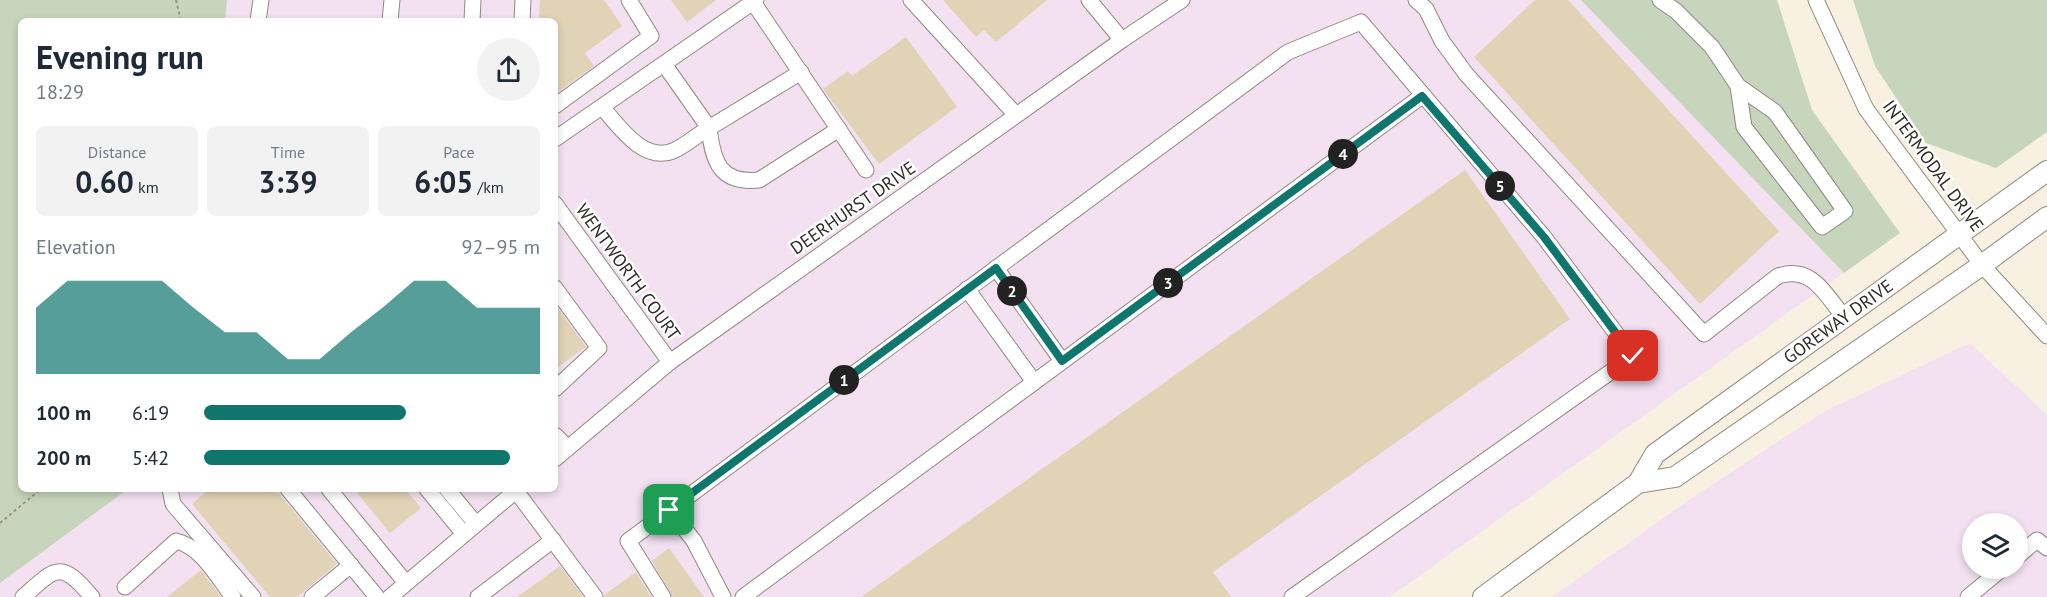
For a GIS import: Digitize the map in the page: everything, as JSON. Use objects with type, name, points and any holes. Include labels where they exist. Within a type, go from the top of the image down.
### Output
[{"type":"main road","name":"GOREWAY DRIVE","points":[[1483,597],[1638,483],[1655,453],[2047,171]]},
{"type":"main road","name":"GOREWAY DRIVE","points":[[1638,483],[1675,477],[1982,265],[2047,217]]},
{"type":"street","points":[[258,18],[261,0]]},
{"type":"street","points":[[390,18],[392,0]]},
{"type":"street","points":[[472,18],[473,0]]},
{"type":"street","points":[[522,18],[524,0]]},
{"type":"street","points":[[558,104],[651,36],[629,0]]},
{"type":"street","points":[[911,0],[1016,115]]},
{"type":"street","points":[[1090,0],[1122,40]]},
{"type":"street","name":"DEERHURST DRIVE","points":[[558,456],[670,362],[1122,40],[1182,0]]},
{"type":"street","points":[[1660,0],[1676,10],[1712,47],[1737,86],[1775,112],[1845,211],[1822,227],[1744,127],[1737,86]]},
{"type":"street","name":"INTERMODAL DRIVE","points":[[1816,0],[1866,109],[1982,265],[2047,336]]},
{"type":"street","points":[[558,137],[755,1],[866,171]]},
{"type":"street","points":[[1426,3],[1442,41],[1466,74],[1704,334],[1778,276],[1792,271],[1809,276],[1845,317]]},
{"type":"street","points":[[663,597],[628,541],[1288,52],[1361,22],[1544,237],[1633,356],[1292,597]]},
{"type":"street","points":[[664,64],[709,128],[712,156],[730,178],[744,182],[759,180],[839,129]]},
{"type":"street","points":[[602,107],[637,146],[661,152],[672,151],[801,72]]},
{"type":"street","points":[[743,597],[1422,96]]},
{"type":"street","name":"WENTWORTH COURT","points":[[558,208],[670,362]]},
{"type":"street","points":[[996,268],[1062,361]]},
{"type":"street","points":[[968,289],[1034,382]]},
{"type":"street","points":[[558,292],[599,348],[558,386]]},
{"type":"street","points":[[558,438],[568,448]]},
{"type":"street","points":[[171,492],[173,504],[253,597]]},
{"type":"street","points":[[290,492],[377,597]]},
{"type":"street","points":[[330,492],[406,583]]},
{"type":"street","points":[[430,492],[470,529]]},
{"type":"street","points":[[449,492],[470,529]]},
{"type":"street","points":[[390,597],[515,492]]},
{"type":"street","points":[[518,492],[595,597]]},
{"type":"street","points":[[669,510],[694,541],[723,597]]},
{"type":"street","points":[[478,597],[553,540]]},
{"type":"street","points":[[2028,548],[2037,540],[2047,549]]},
{"type":"street","points":[[125,587],[176,542],[187,544],[196,551],[233,597]]},
{"type":"street","points":[[312,597],[351,565]]},
{"type":"street","points":[[23,597],[50,574],[60,571],[76,578],[92,597]]},
{"type":"street","points":[[1968,597],[1990,579]]},
{"type":"path","points":[[176,0],[180,18]]},
{"type":"path","points":[[0,523],[37,492]]},
{"type":"shaded area","points":[[227,0],[1581,0],[1844,273],[1390,597],[0,597],[0,583],[124,492],[558,492],[558,18],[225,18]]},
{"type":"shaded area","points":[[1970,343],[2047,415],[2047,597],[1552,597],[1693,497],[1827,410]]},
{"type":"green space","points":[[0,0],[227,0],[225,18],[18,18],[18,492],[124,492],[0,583]]},
{"type":"green space","points":[[1581,0],[1777,0],[1812,110],[1900,233],[1844,273]]},
{"type":"green space","points":[[1853,0],[2047,0],[2047,132],[1996,168],[1926,143],[1875,66]]},
{"type":"building","points":[[540,0],[604,0],[622,26],[585,53],[594,66],[558,92],[558,18],[539,18]]},
{"type":"building","points":[[671,0],[716,0],[687,22]]},
{"type":"building","points":[[943,0],[1047,0],[996,42],[984,30],[976,37]]},
{"type":"building","points":[[1535,0],[1568,0],[1779,231],[1700,304],[1474,57]]},
{"type":"building","points":[[906,37],[957,107],[879,164],[823,89],[848,71],[852,76]]},
{"type":"building","points":[[1465,170],[1570,319],[1213,572],[1231,597],[861,597]]},
{"type":"building","points":[[558,308],[586,347],[558,367]]},
{"type":"building","points":[[206,492],[279,492],[337,564],[297,597],[270,597],[192,504]]},
{"type":"building","points":[[356,492],[408,492],[421,508],[390,533]]},
{"type":"building","points":[[669,548],[704,597],[673,597],[652,561]]},
{"type":"building","points":[[560,566],[583,597],[517,597]]},
{"type":"building","points":[[201,570],[221,597],[167,597]]},
{"type":"building","points":[[636,572],[651,597],[605,597],[604,595]]},
{"type":"route","points":[[669,510],[996,268],[1062,361],[1422,96],[1544,237],[1633,356]]}]
